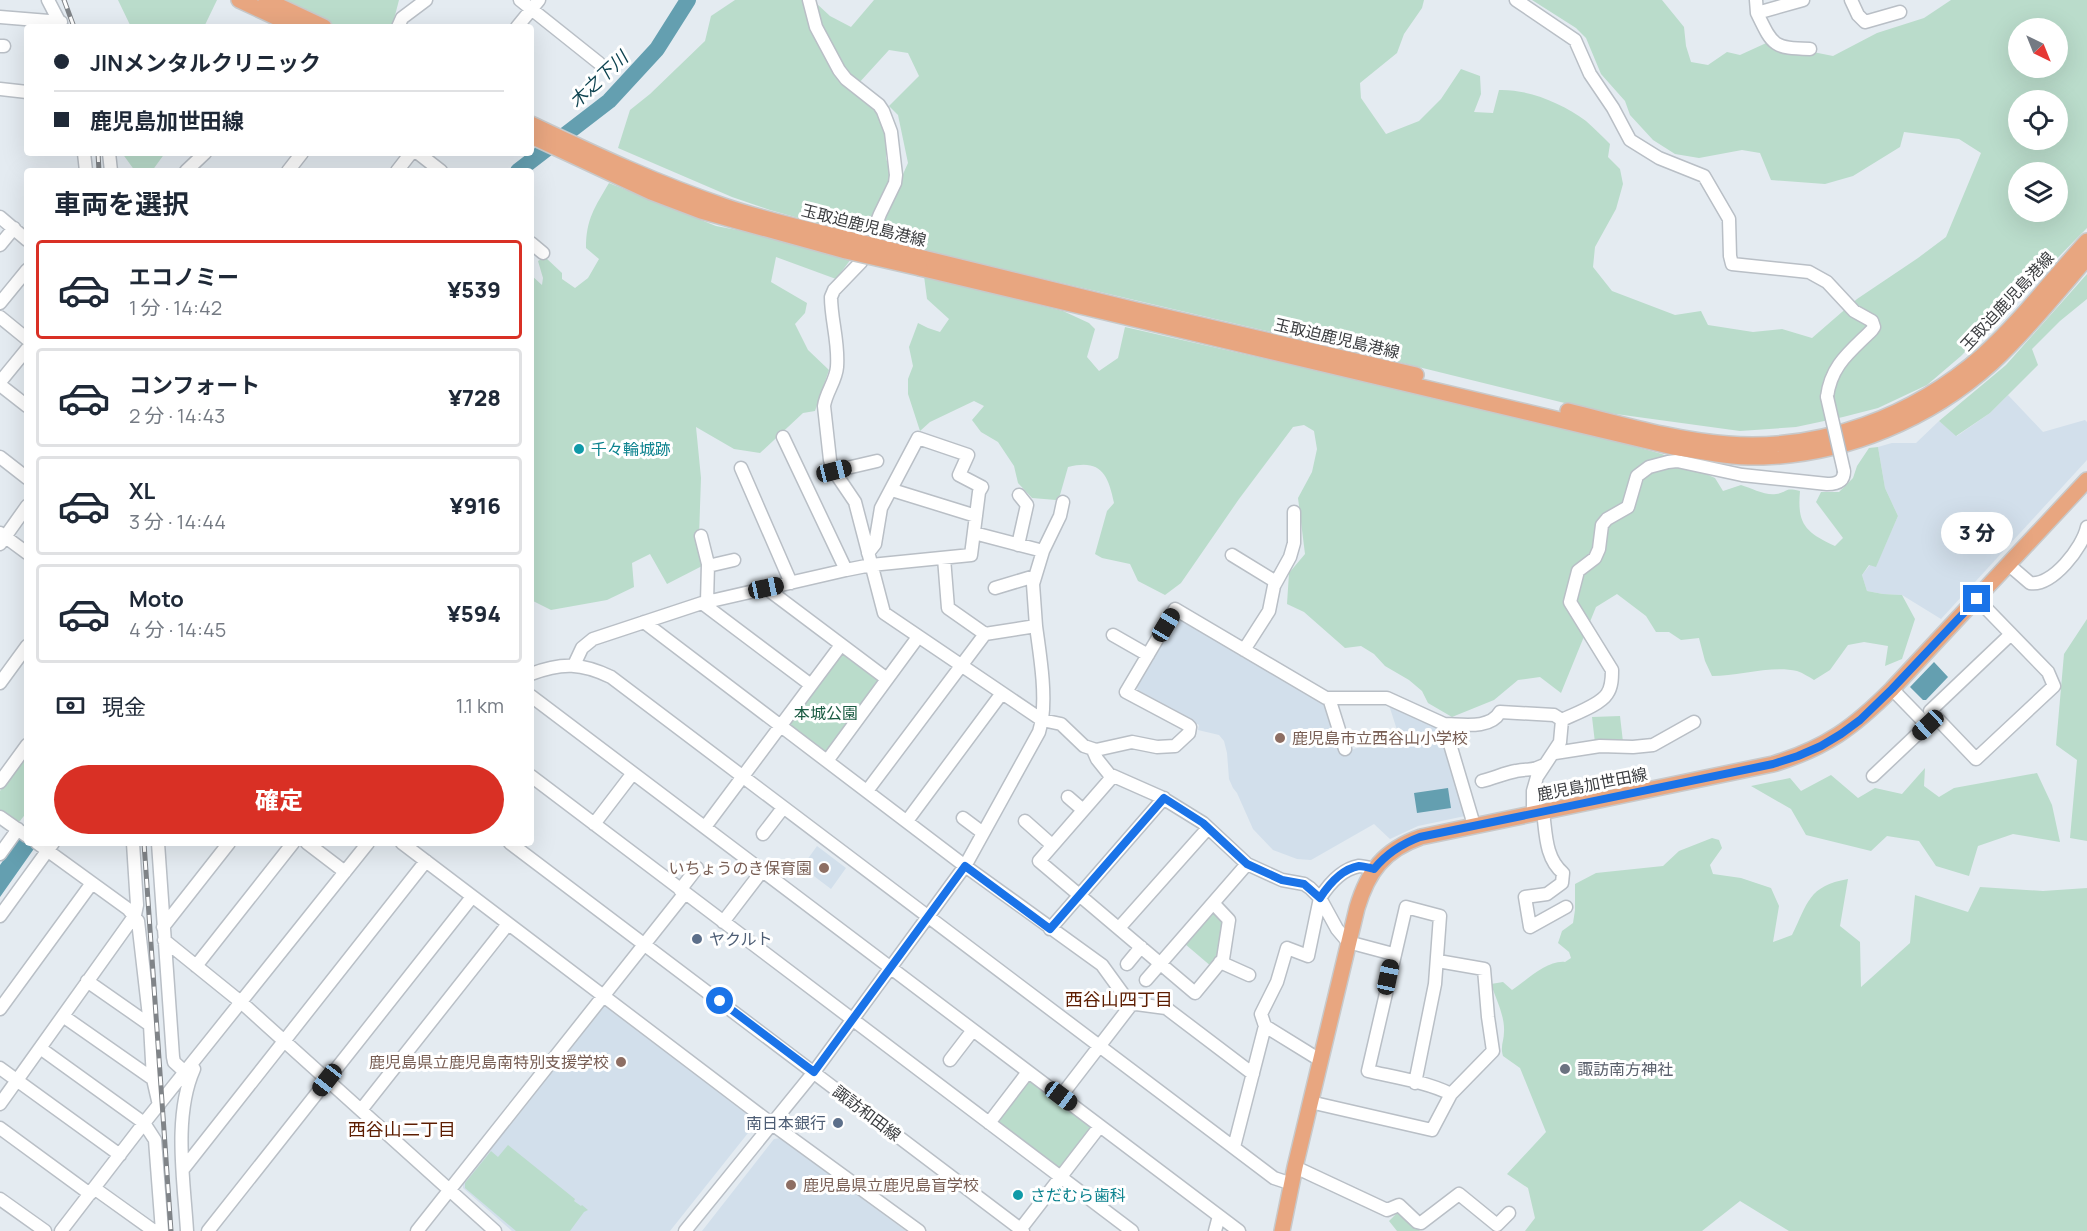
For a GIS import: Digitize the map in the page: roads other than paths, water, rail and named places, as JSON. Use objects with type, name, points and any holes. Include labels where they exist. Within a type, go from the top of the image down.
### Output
[{"type":"main road","points":[[239,0],[301,22]]},
{"type":"main road","points":[[266,0],[301,22]]},
{"type":"main road","name":"玉取迫鹿児島港線","points":[[534,126],[654,186]]},
{"type":"main road","name":"玉取迫鹿児島港線","points":[[534,137],[654,186],[847,245],[1379,371],[1681,437],[1727,444],[1778,443],[1821,437],[1886,417],[1919,402],[1950,383],[1985,353],[2016,322],[2087,241]]},
{"type":"main road","name":"玉取迫鹿児島港線","points":[[1379,371],[1652,442],[1709,454],[1763,457],[1794,455],[1882,431],[1925,412],[1946,399],[1991,363],[2025,330],[2087,258]]},
{"type":"main road","name":"鹿児島加世田線","points":[[1282,1231],[1348,942],[1360,898],[1374,869],[1384,856],[1409,841],[1474,825],[1773,764],[1798,756],[1841,734],[1860,720],[1892,689],[2087,480]]},
{"type":"street","points":[[48,0],[60,24]]},
{"type":"street","points":[[399,24],[402,18],[426,0]]},
{"type":"street","points":[[520,0],[536,5],[599,63]]},
{"type":"street","points":[[809,0],[816,27],[839,70],[846,79],[879,105],[884,111],[891,132],[895,183],[861,262],[834,290],[831,297],[836,331],[837,368],[824,406],[827,446],[834,471],[855,502],[884,614],[1042,720],[1061,724],[1084,746],[1093,750],[1132,742],[1165,748],[1178,745],[1189,734],[1188,725],[1126,692],[1175,609],[1329,698],[1388,698],[1444,724],[1491,722],[1500,712],[1554,715],[1562,720]]},
{"type":"street","points":[[1516,0],[1575,40],[1590,74],[1613,108],[1630,140],[1659,158],[1704,176],[1729,219],[1732,264],[1809,272],[1827,282],[1854,311],[1872,321],[1874,327],[1839,363],[1828,384],[1827,397],[1844,471],[1842,481],[1827,484],[1742,475],[1677,461],[1643,470],[1637,476],[1628,507],[1606,519],[1602,525],[1599,549],[1595,558],[1578,571],[1570,602],[1612,670],[1612,683],[1607,694],[1600,700],[1562,720]]},
{"type":"street","points":[[1756,0],[1757,13],[1768,38],[1774,43],[1790,48],[1810,49]]},
{"type":"street","points":[[1757,13],[1803,0]]},
{"type":"street","points":[[1851,0],[1858,15],[1865,22],[1900,12]]},
{"type":"street","points":[[520,24],[536,5]]},
{"type":"street","points":[[0,17],[53,24]]},
{"type":"street","points":[[0,89],[24,92]]},
{"type":"street","points":[[189,168],[202,156]]},
{"type":"street","points":[[290,168],[300,156]]},
{"type":"street","points":[[399,168],[409,156]]},
{"type":"street","points":[[422,156],[437,168]]},
{"type":"street","points":[[0,217],[24,237]]},
{"type":"street","points":[[0,245],[14,228]]},
{"type":"street","points":[[534,246],[543,253]]},
{"type":"street","points":[[0,303],[24,274]]},
{"type":"street","points":[[0,317],[24,337]]},
{"type":"street","points":[[24,353],[0,383],[24,403]]},
{"type":"street","points":[[783,437],[846,570]]},
{"type":"street","points":[[574,665],[586,644],[704,602],[846,570],[869,559],[944,558],[971,555],[979,492],[982,487],[959,475],[968,456],[918,438],[881,508],[876,544],[869,559]]},
{"type":"street","points":[[0,457],[24,476]]},
{"type":"street","points":[[834,471],[877,461]]},
{"type":"street","points":[[741,468],[791,582]]},
{"type":"street","points":[[892,490],[976,516]]},
{"type":"street","points":[[1018,545],[1027,505],[1019,495]]},
{"type":"street","points":[[685,1231],[814,1072],[965,866],[1039,732],[1044,710],[1033,584],[1043,551],[1060,516],[1063,502]]},
{"type":"street","points":[[24,510],[2,538],[24,551]]},
{"type":"street","points":[[1244,650],[1269,610],[1276,582],[1290,556],[1294,543],[1294,512]]},
{"type":"street","points":[[2008,565],[2030,583],[2044,583],[2077,549],[2085,537],[2087,527]]},
{"type":"street","points":[[974,533],[1043,551]]},
{"type":"street","points":[[701,536],[708,566],[704,602]]},
{"type":"street","points":[[1232,555],[1276,582]]},
{"type":"street","points":[[944,558],[948,608],[985,634],[1036,626]]},
{"type":"street","points":[[708,566],[734,560]]},
{"type":"street","points":[[995,588],[1035,576]]},
{"type":"street","points":[[766,588],[887,679]]},
{"type":"street","points":[[1977,599],[2048,672],[2054,686],[1976,759],[1930,711],[2011,634]]},
{"type":"street","points":[[704,602],[811,685]]},
{"type":"street","points":[[644,622],[965,866],[1102,965],[1131,1005]]},
{"type":"street","points":[[867,791],[985,634]]},
{"type":"street","points":[[1113,635],[1148,655]]},
{"type":"street","points":[[827,760],[918,637]]},
{"type":"street","points":[[705,827],[841,645]]},
{"type":"street","points":[[0,683],[24,649]]},
{"type":"street","points":[[16,661],[24,668]]},
{"type":"street","points":[[534,673],[574,665],[611,677],[1274,1179],[1292,1184]]},
{"type":"street","points":[[1873,776],[1928,725],[1892,689]]},
{"type":"street","points":[[907,821],[1002,693]]},
{"type":"street","points":[[534,698],[1239,1231]]},
{"type":"street","points":[[1329,698],[1346,749]]},
{"type":"street","points":[[1562,720],[1560,742],[1537,777],[1533,791],[1550,856],[1555,867],[1563,873],[1563,883],[1547,894],[1525,897],[1530,927],[1566,907]]},
{"type":"street","points":[[1554,753],[1600,746],[1653,745],[1694,722]]},
{"type":"street","points":[[1444,724],[1474,825]]},
{"type":"street","points":[[0,782],[24,749]]},
{"type":"street","points":[[1093,750],[1101,765],[1113,776],[1164,798],[1208,828],[1247,864],[1282,880],[1304,884],[1320,898],[1337,929],[1348,942],[1393,954]]},
{"type":"street","points":[[1482,781],[1514,771],[1532,771],[1545,765]]},
{"type":"street","points":[[594,824],[633,773]]},
{"type":"street","points":[[1113,776],[1039,861],[1195,993],[1223,959],[1229,920],[1213,903]]},
{"type":"street","points":[[534,779],[1132,1231]]},
{"type":"street","points":[[1068,796],[1083,810]]},
{"type":"street","points":[[1050,929],[1164,798]]},
{"type":"street","points":[[763,834],[783,808]]},
{"type":"street","points":[[0,817],[22,832],[0,854]]},
{"type":"street","points":[[963,818],[983,833]]},
{"type":"street","points":[[1025,821],[1052,845]]},
{"type":"street","points":[[1119,928],[1208,828]]},
{"type":"street","points":[[0,916],[45,846],[135,915],[139,928],[150,1025],[153,1079],[162,1101],[179,1110],[181,1118],[187,1231]]},
{"type":"street","points":[[0,1104],[135,915],[137,905],[133,846]]},
{"type":"street","points":[[161,846],[164,940],[173,1056],[174,1062],[186,1073]]},
{"type":"street","points":[[164,927],[227,846]]},
{"type":"street","points":[[196,966],[291,846]]},
{"type":"street","points":[[311,846],[345,872]]},
{"type":"street","points":[[61,1231],[144,1123],[366,846]]},
{"type":"street","points":[[406,846],[772,1124],[919,1231]]},
{"type":"street","name":"諏訪和田線","points":[[514,846],[1021,1230]]},
{"type":"street","points":[[184,1168],[426,861]]},
{"type":"street","points":[[1146,980],[1247,864]]},
{"type":"street","points":[[1234,1147],[1265,1026],[1261,1014],[1277,982],[1287,948],[1308,956],[1320,898],[1331,883],[1341,874],[1360,866],[1374,869]]},
{"type":"street","points":[[417,1231],[644,945],[697,868]]},
{"type":"street","points":[[723,922],[762,871]]},
{"type":"street","points":[[0,1009],[92,882]]},
{"type":"street","points":[[208,1231],[472,897]]},
{"type":"street","points":[[1415,1083],[1435,984],[1440,916],[1406,907],[1393,954],[1368,1071],[1451,1094]]},
{"type":"street","points":[[361,1110],[508,924]]},
{"type":"street","points":[[164,940],[242,1003],[495,1231]]},
{"type":"street","points":[[1127,964],[1141,947]]},
{"type":"street","points":[[1310,1102],[1432,1130],[1451,1094],[1493,1051],[1484,969],[1438,961]]},
{"type":"street","points":[[1220,962],[1249,975]]},
{"type":"street","points":[[87,981],[150,1025]]},
{"type":"street","points":[[1061,1096],[1131,1005],[1136,1004],[1166,1008],[1253,1074]]},
{"type":"street","points":[[63,1016],[153,1079]]},
{"type":"street","points":[[1265,1026],[1320,1060]]},
{"type":"street","points":[[950,1060],[973,1030]]},
{"type":"street","points":[[40,1048],[144,1123],[155,1140],[162,1231]]},
{"type":"street","points":[[181,1118],[186,1090],[202,1052]]},
{"type":"street","points":[[0,1068],[120,1155]]},
{"type":"street","points":[[989,1123],[1028,1072]]},
{"type":"street","points":[[1021,1230],[1100,1126]]},
{"type":"street","points":[[0,1128],[154,1231]]},
{"type":"street","points":[[1295,1167],[1387,1210],[1399,1205],[1421,1223],[1459,1194],[1497,1225],[1509,1213]]},
{"type":"street","points":[[0,1199],[45,1231]]},
{"type":"street","points":[[1215,1231],[1219,1216]]},
{"type":"water","points":[[1934,662],[1948,677],[1926,700],[1923,700],[1910,687]]},
{"type":"water","points":[[1448,788],[1451,808],[1417,813],[1414,793]]},
{"type":"water","points":[[24,831],[24,846],[36,846],[0,897],[0,865]]},
{"type":"waterway","name":"木之下川","points":[[522,168],[609,101],[657,49],[688,0]]},
{"type":"railway","points":[[64,0],[73,24]]},
{"type":"railway","points":[[98,156],[99,168]]},
{"type":"railway","points":[[144,846],[171,1231]]},
{"type":"place","name":"千々輪城跡","points":[[579,449]]},
{"type":"place","name":"鹿児島市立西谷山小学校","points":[[1280,738]]},
{"type":"place","name":"いちょうのき保育園","points":[[824,868]]},
{"type":"place","name":"ヤクルト","points":[[697,939]]},
{"type":"place","name":"鹿児島県立鹿児島南特別支援学校","points":[[621,1062]]},
{"type":"place","name":"諏訪南方神社","points":[[1565,1069]]},
{"type":"place","name":"南日本銀行","points":[[838,1123]]},
{"type":"place","name":"鹿児島県立鹿児島盲学校","points":[[791,1185]]},
{"type":"place","name":"さだむら歯科","points":[[1018,1195]]},
{"type":"district","name":"西谷山四丁目","points":[[1119,999]]},
{"type":"district","name":"西谷山二丁目","points":[[402,1129]]},
{"type":"park label","name":"本城公園","points":[[826,713]]}]
